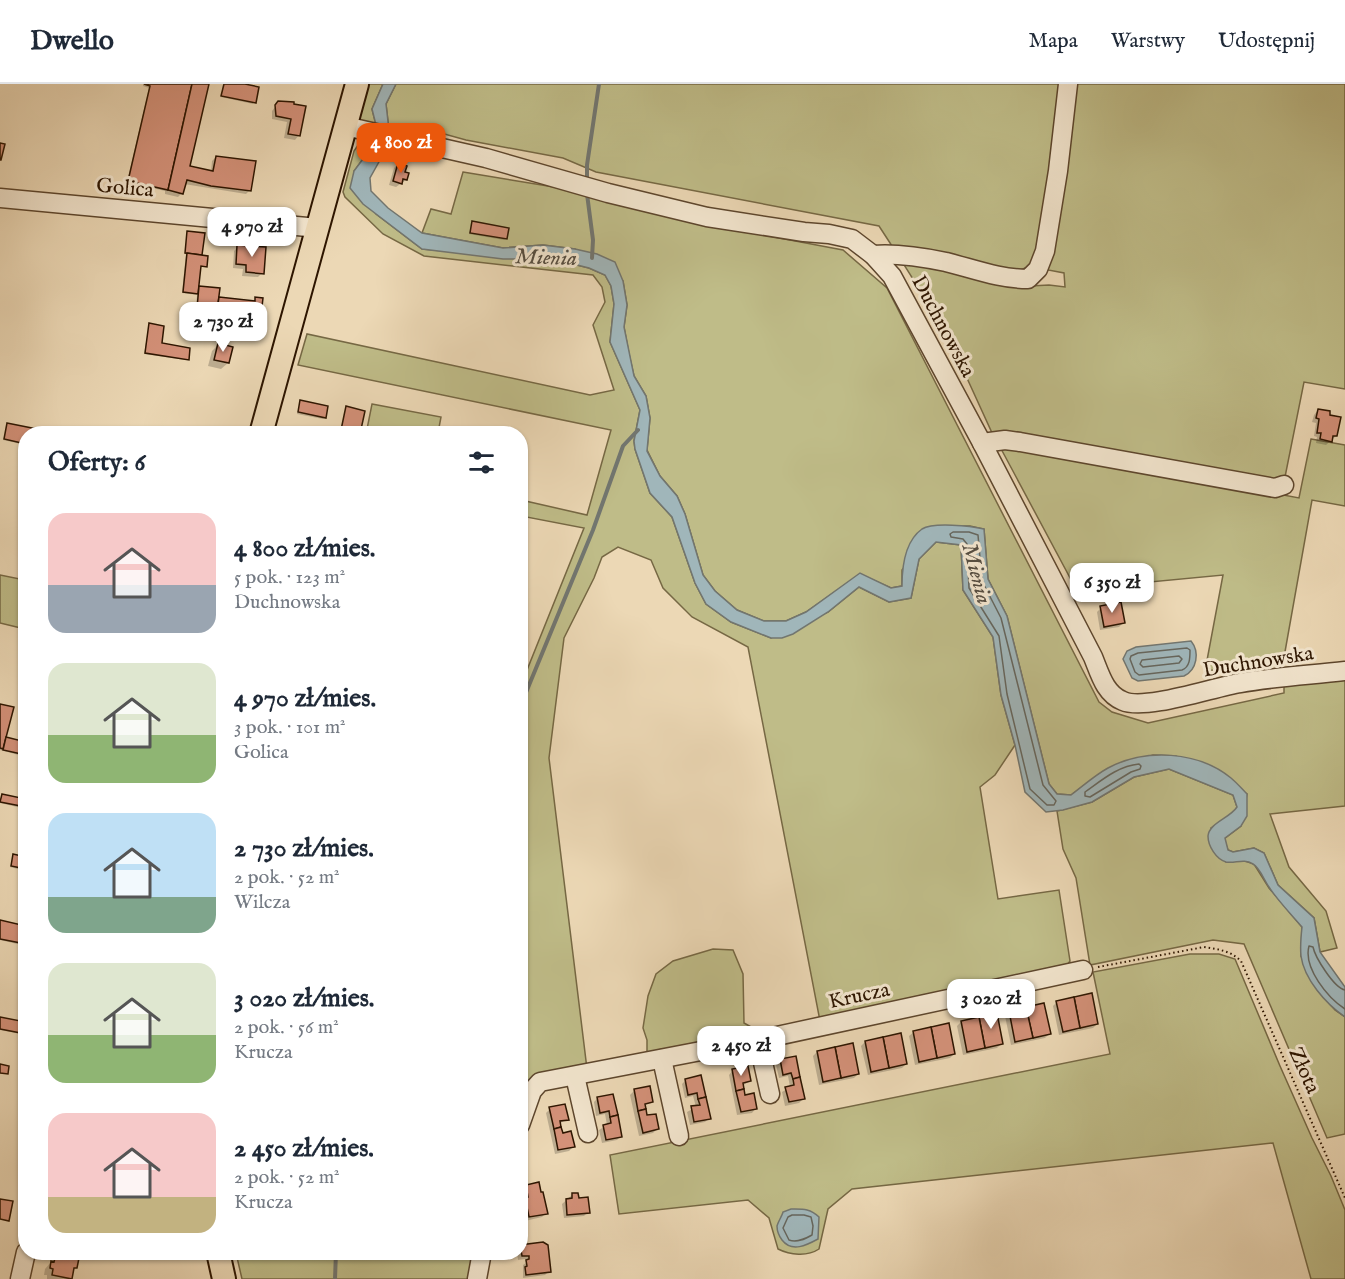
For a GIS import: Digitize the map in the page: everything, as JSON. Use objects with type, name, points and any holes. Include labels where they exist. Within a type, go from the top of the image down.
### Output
[{"type":"main road","points":[[263,426],[318,228],[355,129],[357,84]]},
{"type":"main road","points":[[220,1260],[224,1279]]},
{"type":"street","points":[[873,255],[906,255],[945,262],[1011,279],[1028,279],[1038,269],[1046,251],[1068,84]]},
{"type":"street","name":"Duchnowska","points":[[355,129],[486,158],[587,187],[707,216],[852,239],[873,255],[891,276],[982,443],[1093,657],[1105,685],[1118,698],[1125,703],[1135,704],[1239,683],[1345,671]]},
{"type":"street","name":"Golica","points":[[0,198],[318,228]]},
{"type":"street","points":[[982,443],[1005,440],[1020,442],[1275,488],[1284,485]]},
{"type":"street","name":"Krucza","points":[[528,1103],[534,1086],[540,1082],[758,1040],[1083,970]]},
{"type":"street","points":[[758,1040],[770,1094]]},
{"type":"street","points":[[662,1059],[679,1136]]},
{"type":"street","points":[[575,1076],[588,1133]]},
{"type":"street","points":[[20,1279],[24,1260]]},
{"type":"street","points":[[477,1279],[481,1260]]},
{"type":"path","name":"Złota","points":[[1083,970],[1204,947],[1218,949],[1235,955],[1241,960],[1345,1198]]},
{"type":"shaded area","points":[[366,84],[383,84],[372,109],[376,125],[356,119]]},
{"type":"shaded area","points":[[396,84],[1064,84],[1040,257],[1030,266],[1013,273],[892,246],[879,226],[596,172],[563,158],[466,140],[412,125],[401,132],[389,130],[386,104]]},
{"type":"shaded area","points":[[1075,84],[1345,84],[1345,389],[1304,382],[1285,477],[1278,480],[993,435],[945,330],[901,260],[1010,287],[1049,285],[1065,287],[1064,273],[1048,270]]},
{"type":"shaded area","points":[[363,138],[372,141],[366,155],[354,171],[376,214],[422,249],[565,262],[605,275],[611,286],[614,304],[610,342],[640,410],[634,441],[650,493],[672,517],[695,583],[706,604],[731,622],[771,638],[828,612],[859,587],[889,602],[911,598],[919,559],[936,542],[961,545],[963,590],[993,637],[1001,695],[1015,745],[995,775],[980,787],[998,899],[1059,890],[1070,961],[1064,970],[820,1021],[748,647],[692,617],[663,588],[651,560],[618,547],[602,557],[564,638],[549,758],[587,1069],[530,1080],[528,1086],[528,668],[584,528],[528,517],[528,502],[587,515],[611,430],[298,365],[307,334],[590,395],[614,390],[593,325],[605,302],[602,287],[593,275],[424,256],[383,234],[345,197],[343,192],[354,151]]},
{"type":"shaded area","points":[[463,172],[554,187],[689,221],[843,250],[887,288],[1099,702],[1112,712],[1148,723],[1284,693],[1284,686],[1345,680],[1345,806],[1270,814],[1289,867],[1326,911],[1337,948],[1320,952],[1314,918],[1278,885],[1264,853],[1254,848],[1233,852],[1228,850],[1224,839],[1241,826],[1247,794],[1176,756],[1153,755],[1107,769],[1071,795],[1057,794],[1049,784],[1007,616],[988,579],[984,529],[970,526],[935,526],[902,570],[902,586],[891,588],[860,574],[806,612],[786,621],[764,621],[737,610],[715,591],[703,575],[685,514],[677,496],[660,476],[647,450],[650,418],[646,396],[634,376],[629,354],[624,327],[627,305],[623,281],[575,249],[543,245],[503,248],[422,233],[431,209],[451,214]]},
{"type":"shaded area","points":[[372,404],[441,417],[439,426],[368,426]]},
{"type":"shaded area","points":[[1311,439],[1345,445],[1345,506],[1312,500],[1283,663],[1205,671],[1223,575],[1076,589],[999,445],[1073,456],[1299,498]]},
{"type":"shaded area","points":[[0,575],[18,579],[18,627],[0,623]]},
{"type":"shaded area","points":[[1169,769],[1233,795],[1237,807],[1233,814],[1211,828],[1226,862],[1242,860],[1254,864],[1269,888],[1302,927],[1301,956],[1318,990],[1335,1010],[1345,1017],[1345,1134],[1327,1138],[1244,944],[1213,940],[1090,965],[1076,878],[1063,849],[1057,811],[1092,802],[1134,777]]},
{"type":"shaded area","points":[[713,949],[733,950],[743,974],[744,1023],[760,1032],[647,1058],[647,1040],[643,1028],[648,996],[656,974],[673,961]]},
{"type":"shaded area","points":[[1190,954],[1219,954],[1235,959],[1345,1210],[1345,1279],[1311,1279],[1273,1143],[852,1189],[828,1209],[819,1249],[804,1254],[793,1254],[778,1249],[769,1218],[748,1200],[619,1214],[610,1155],[1110,1054],[1093,972]]},
{"type":"shaded area","points":[[238,1260],[475,1260],[470,1279],[242,1279]]},
{"type":"water","points":[[383,84],[396,84],[386,104],[389,130],[376,125],[372,109]]},
{"type":"water","name":"Mienia","points":[[372,141],[386,144],[385,151],[370,178],[371,191],[388,208],[422,233],[503,248],[543,245],[575,249],[597,254],[615,262],[623,281],[627,305],[624,327],[634,376],[646,396],[650,418],[647,451],[660,476],[677,496],[685,514],[703,575],[715,591],[737,610],[764,621],[786,621],[806,612],[860,573],[891,588],[902,586],[908,547],[922,529],[943,525],[984,529],[988,579],[1007,616],[1049,784],[1057,794],[1071,795],[1108,768],[1138,757],[1154,755],[1171,755],[1203,762],[1231,778],[1247,794],[1247,816],[1241,826],[1225,838],[1228,850],[1233,852],[1254,848],[1264,853],[1278,885],[1314,918],[1320,952],[1345,987],[1345,1017],[1324,998],[1311,982],[1301,956],[1302,927],[1276,897],[1258,868],[1246,861],[1226,862],[1211,848],[1208,840],[1209,831],[1237,807],[1233,795],[1169,769],[1134,777],[1092,802],[1063,810],[1046,812],[1025,792],[1001,695],[993,637],[963,590],[961,545],[936,542],[919,559],[911,598],[889,602],[859,587],[828,612],[793,634],[782,638],[771,638],[731,622],[706,604],[695,583],[672,517],[650,493],[635,449],[634,441],[640,410],[610,342],[614,304],[611,286],[605,275],[589,268],[544,259],[503,259],[422,249],[363,204],[350,188],[354,171],[366,155]]},
{"type":"water","points":[[1191,641],[1196,650],[1196,660],[1192,670],[1184,676],[1138,681],[1132,678],[1123,659],[1127,651],[1136,647]]},
{"type":"water","points":[[791,1209],[809,1211],[819,1217],[818,1239],[795,1247],[782,1240],[777,1226],[783,1212]]},
{"type":"building","points":[[144,84],[192,84],[168,190],[128,181],[150,86]]},
{"type":"building","points":[[192,84],[209,84],[190,166],[213,171],[216,156],[256,161],[251,191],[211,186],[187,180],[183,194],[168,190]]},
{"type":"building","points":[[224,84],[259,87],[256,103],[221,96]]},
{"type":"building","points":[[278,101],[294,102],[294,104],[306,106],[300,136],[288,134],[291,119],[276,116],[275,105]]},
{"type":"building","points":[[0,143],[5,144],[1,160],[0,160]]},
{"type":"building","points":[[398,163],[407,166],[405,172],[409,173],[407,180],[403,179],[402,184],[393,181]]},
{"type":"building","points":[[472,221],[509,228],[507,239],[470,233]]},
{"type":"building","points":[[187,231],[205,233],[202,255],[185,253]]},
{"type":"building","points":[[237,245],[266,247],[264,274],[246,272],[246,265],[236,264]]},
{"type":"building","points":[[187,253],[208,256],[207,267],[201,266],[198,294],[183,292]]},
{"type":"building","points":[[199,286],[220,288],[217,311],[197,308]]},
{"type":"building","points":[[219,297],[255,301],[255,297],[263,298],[261,315],[217,311]]},
{"type":"building","points":[[149,323],[164,326],[162,343],[190,348],[189,360],[145,353]]},
{"type":"building","points":[[218,343],[233,347],[229,363],[214,360]]},
{"type":"building","points":[[300,400],[328,406],[326,418],[298,412]]},
{"type":"building","points":[[346,406],[365,411],[362,426],[342,426]]},
{"type":"building","points":[[1318,409],[1330,411],[1330,415],[1341,417],[1337,436],[1333,436],[1332,442],[1320,439],[1321,433],[1317,433]]},
{"type":"building","points":[[7,423],[22,426],[18,426],[18,442],[4,439]]},
{"type":"building","points":[[1121,602],[1125,623],[1104,627],[1100,606]]},
{"type":"building","points":[[0,704],[14,707],[3,749],[0,748]]},
{"type":"building","points":[[6,737],[18,740],[18,753],[3,750]]},
{"type":"building","points":[[2,794],[18,797],[18,805],[0,802]]},
{"type":"building","points":[[13,854],[18,855],[18,867],[11,866]]},
{"type":"building","points":[[0,920],[18,924],[18,942],[0,939]]},
{"type":"building","points":[[1092,993],[1098,1024],[1080,1028],[1074,997]]},
{"type":"building","points":[[1074,997],[1080,1028],[1063,1032],[1056,1001]]},
{"type":"building","points":[[1044,1003],[1051,1034],[1033,1038],[1026,1007]]},
{"type":"building","points":[[1026,1007],[1033,1038],[1015,1042],[1009,1011]]},
{"type":"building","points":[[997,1013],[1003,1044],[985,1048],[979,1017]]},
{"type":"building","points":[[0,1017],[18,1020],[18,1032],[0,1029]]},
{"type":"building","points":[[979,1017],[985,1048],[967,1052],[961,1021]]},
{"type":"building","points":[[949,1023],[955,1054],[937,1058],[931,1027]]},
{"type":"building","points":[[931,1027],[937,1058],[919,1062],[913,1031]]},
{"type":"building","points":[[901,1033],[907,1064],[889,1068],[883,1037]]},
{"type":"building","points":[[883,1037],[889,1068],[871,1072],[865,1041]]},
{"type":"building","points":[[853,1043],[859,1074],[841,1078],[835,1047]]},
{"type":"building","points":[[835,1047],[841,1078],[823,1082],[817,1051]]},
{"type":"building","points":[[796,1056],[800,1077],[793,1079],[791,1073],[783,1075],[780,1059]]},
{"type":"building","points":[[0,1064],[9,1066],[8,1074],[0,1073]]},
{"type":"building","points":[[748,1066],[751,1081],[743,1083],[744,1089],[736,1091],[732,1069]]},
{"type":"building","points":[[701,1075],[706,1097],[698,1099],[697,1093],[688,1095],[685,1079]]},
{"type":"building","points":[[800,1077],[805,1099],[789,1102],[785,1087],[794,1085],[793,1079]]},
{"type":"building","points":[[650,1086],[653,1102],[645,1104],[646,1109],[638,1111],[634,1089]]},
{"type":"building","points":[[744,1089],[745,1095],[754,1093],[757,1109],[741,1112],[736,1091]]},
{"type":"building","points":[[613,1094],[618,1115],[610,1117],[609,1111],[600,1113],[597,1097]]},
{"type":"building","points":[[706,1097],[711,1119],[694,1122],[691,1106],[700,1105],[698,1099]]},
{"type":"building","points":[[565,1104],[569,1120],[560,1121],[561,1127],[554,1129],[549,1107]]},
{"type":"building","points":[[646,1109],[647,1115],[656,1114],[659,1129],[643,1133],[638,1111]]},
{"type":"building","points":[[618,1115],[622,1137],[606,1140],[603,1125],[611,1123],[610,1117]]},
{"type":"building","points":[[561,1127],[563,1133],[571,1131],[575,1147],[558,1150],[554,1129]]},
{"type":"building","points":[[539,1182],[548,1214],[529,1217],[528,1185]]},
{"type":"building","points":[[572,1193],[578,1193],[579,1198],[588,1197],[590,1213],[567,1215],[566,1199],[572,1198]]},
{"type":"building","points":[[0,1199],[13,1201],[9,1221],[0,1219]]},
{"type":"building","points":[[543,1242],[548,1245],[551,1272],[526,1275],[526,1260],[529,1259],[528,1244]]},
{"type":"building","points":[[54,1260],[79,1260],[72,1279],[52,1275],[51,1261]]},
{"type":"waterway","points":[[587,180],[587,165],[599,84]]},
{"type":"waterway","points":[[587,194],[593,240],[592,258]]},
{"type":"waterway","points":[[528,688],[593,530],[623,446],[638,430]]},
{"type":"waterway","points":[[335,1279],[336,1260]]}]
